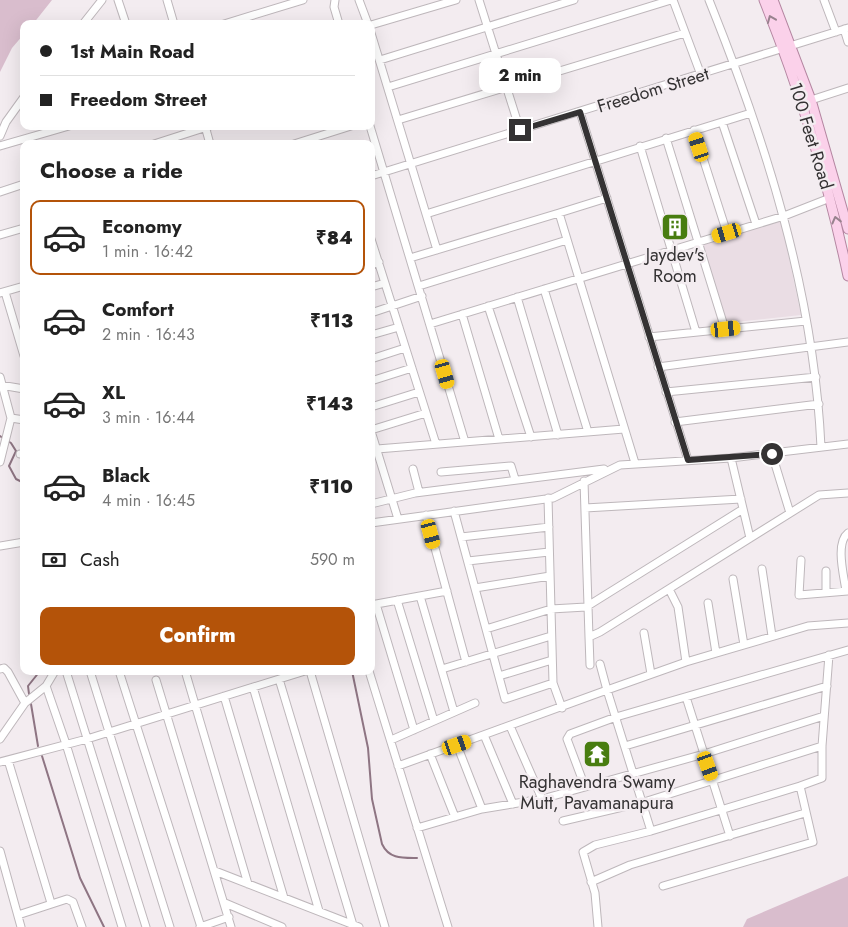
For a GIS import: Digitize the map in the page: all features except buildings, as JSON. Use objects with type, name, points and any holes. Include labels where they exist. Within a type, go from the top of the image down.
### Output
[{"type":"main road","name":"100 Feet Road","points":[[764,0],[811,100],[848,229]]},
{"type":"main road","name":"100 Feet Road","points":[[773,0],[830,198],[848,276]]},
{"type":"street","points":[[88,20],[102,0]]},
{"type":"street","points":[[118,0],[125,20]]},
{"type":"street","points":[[167,0],[173,20]]},
{"type":"street","points":[[237,20],[303,0]]},
{"type":"street","points":[[336,0],[334,7],[338,20]]},
{"type":"street","points":[[360,0],[368,20]]},
{"type":"street","points":[[375,23],[456,0]]},
{"type":"street","points":[[479,0],[520,130]]},
{"type":"street","points":[[380,60],[574,0]]},
{"type":"street","points":[[388,87],[672,0],[701,75]]},
{"type":"street","points":[[709,0],[735,64],[784,216],[812,348],[819,404],[821,447]]},
{"type":"street","points":[[824,0],[836,32]]},
{"type":"street","points":[[846,29],[848,42]]},
{"type":"street","name":"Freedom Street","points":[[375,175],[846,29]]},
{"type":"street","points":[[398,120],[685,33]]},
{"type":"street","points":[[375,45],[437,250]]},
{"type":"street","points":[[811,100],[848,88]]},
{"type":"street","points":[[0,136],[6,122],[20,103]]},
{"type":"street","points":[[580,112],[688,460]]},
{"type":"street","points":[[426,214],[751,113]]},
{"type":"street","points":[[722,122],[756,224]]},
{"type":"street","points":[[21,140],[55,130]]},
{"type":"street","points":[[166,140],[198,130]]},
{"type":"street","points":[[307,140],[338,130]]},
{"type":"street","points":[[694,130],[727,233]]},
{"type":"street","points":[[666,138],[726,329]]},
{"type":"street","points":[[0,146],[20,140]]},
{"type":"street","points":[[375,142],[465,442]]},
{"type":"street","points":[[640,146],[696,332]]},
{"type":"street","points":[[0,192],[20,185]]},
{"type":"street","points":[[410,258],[607,198]]},
{"type":"street","points":[[430,324],[784,216],[830,198]]},
{"type":"street","points":[[559,213],[635,463]]},
{"type":"street","points":[[0,235],[20,229]]},
{"type":"street","points":[[419,286],[567,240]]},
{"type":"street","points":[[375,264],[385,283],[436,444]]},
{"type":"street","points":[[375,286],[385,283]]},
{"type":"street","points":[[20,287],[3,293],[20,344]]},
{"type":"street","points":[[544,289],[588,432]]},
{"type":"street","points":[[375,312],[422,296]]},
{"type":"street","points":[[518,297],[558,435]]},
{"type":"street","points":[[488,306],[531,437]]},
{"type":"street","points":[[462,314],[499,439]]},
{"type":"street","points":[[649,337],[806,320]]},
{"type":"street","points":[[375,334],[399,327]]},
{"type":"street","points":[[658,367],[848,342]]},
{"type":"street","points":[[375,358],[405,348]]},
{"type":"street","points":[[375,380],[412,368]]},
{"type":"street","points":[[0,377],[11,418],[2,443],[0,462]]},
{"type":"street","points":[[666,392],[816,377]]},
{"type":"street","points":[[1,385],[20,388]]},
{"type":"street","points":[[375,406],[419,392]]},
{"type":"street","points":[[675,422],[819,404]]},
{"type":"street","points":[[375,429],[426,413]]},
{"type":"street","points":[[11,418],[20,419]]},
{"type":"street","points":[[377,449],[624,429]]},
{"type":"street","points":[[375,443],[398,519]]},
{"type":"street","points":[[375,503],[391,497],[419,492],[635,463],[731,458],[848,444]]},
{"type":"street","points":[[772,454],[790,514]]},
{"type":"street","points":[[731,458],[750,538]]},
{"type":"street","points":[[440,472],[511,466],[516,479]]},
{"type":"street","points":[[413,468],[419,492]]},
{"type":"street","points":[[375,522],[548,498],[609,468]]},
{"type":"street","points":[[584,481],[586,606],[590,665]]},
{"type":"street","points":[[589,637],[600,632],[819,495],[848,493]]},
{"type":"street","points":[[548,498],[552,683],[562,708]]},
{"type":"street","points":[[585,508],[741,499]]},
{"type":"street","points":[[486,629],[551,609],[586,606],[743,509]]},
{"type":"street","points":[[454,511],[505,699],[552,683]]},
{"type":"street","points":[[426,515],[466,662]]},
{"type":"street","points":[[461,537],[549,527]]},
{"type":"street","points":[[801,560],[798,594],[847,591],[842,548],[844,537],[848,532]]},
{"type":"street","points":[[0,546],[20,543]]},
{"type":"street","points":[[468,561],[549,552]]},
{"type":"street","points":[[762,569],[772,636]]},
{"type":"street","points":[[826,572],[826,592]]},
{"type":"street","points":[[475,588],[550,576]]},
{"type":"street","points":[[734,578],[744,645]]},
{"type":"street","points":[[669,589],[678,606],[686,662]]},
{"type":"street","points":[[375,604],[447,591]]},
{"type":"street","points":[[420,596],[454,712]]},
{"type":"street","points":[[397,600],[434,721]]},
{"type":"street","points":[[708,603],[716,653]]},
{"type":"street","points":[[375,610],[414,730]]},
{"type":"street","points":[[398,766],[686,662],[808,626],[848,623]]},
{"type":"street","points":[[644,633],[651,674]]},
{"type":"street","points":[[442,669],[551,636]]},
{"type":"street","points":[[585,787],[567,736],[616,718],[829,654],[848,650]]},
{"type":"street","points":[[598,927],[591,882],[583,852],[595,845],[651,831],[822,778],[822,746],[829,654]]},
{"type":"street","points":[[499,676],[552,660]]},
{"type":"street","points":[[600,664],[644,802],[651,831]]},
{"type":"street","points":[[0,669],[4,668],[8,672],[25,703]]},
{"type":"street","points":[[0,739],[25,703],[46,686],[53,675]]},
{"type":"street","points":[[67,675],[146,927]]},
{"type":"street","points":[[91,675],[170,927]]},
{"type":"street","points":[[120,675],[200,927],[229,917]]},
{"type":"street","points":[[186,675],[248,884]]},
{"type":"street","points":[[0,762],[87,739],[292,675]]},
{"type":"street","points":[[311,675],[385,927]]},
{"type":"street","points":[[369,675],[448,927]]},
{"type":"street","points":[[280,679],[356,926]]},
{"type":"street","points":[[156,680],[231,927]]},
{"type":"street","points":[[46,686],[66,744],[122,927]]},
{"type":"street","points":[[625,746],[827,686]]},
{"type":"street","points":[[253,688],[319,911]]},
{"type":"street","points":[[224,696],[284,898]]},
{"type":"street","points":[[686,697],[730,836]]},
{"type":"street","points":[[391,740],[474,703]]},
{"type":"street","points":[[417,828],[482,810],[542,800],[704,754],[824,716]]},
{"type":"street","points":[[510,726],[542,800]]},
{"type":"street","points":[[484,735],[513,804]]},
{"type":"street","points":[[457,745],[482,810]]},
{"type":"street","points":[[563,821],[644,802],[822,746]]},
{"type":"street","points":[[430,754],[455,817]]},
{"type":"street","points":[[8,760],[51,903]]},
{"type":"street","points":[[663,886],[813,842],[800,786]]},
{"type":"street","points":[[591,882],[630,865],[805,813]]},
{"type":"street","points":[[0,850],[2,866],[21,927]]},
{"type":"street","points":[[215,871],[356,926]]},
{"type":"street","points":[[18,915],[51,903],[70,900],[82,927]]},
{"type":"street","points":[[225,903],[282,927]]},
{"type":"shaded area","points":[[0,0],[52,0],[36,20],[20,20],[20,39],[12,48],[0,72]]},
{"type":"shaded area","points":[[781,220],[801,315],[726,323],[703,244]]},
{"type":"shaded area","points":[[848,876],[848,927],[743,927],[747,919]]},
{"type":"waterway","points":[[0,436],[11,443],[16,451],[9,466],[16,479],[20,481]]},
{"type":"waterway","points":[[29,694],[28,686],[37,675]]},
{"type":"waterway","points":[[353,675],[368,748],[372,799],[382,844],[388,853],[396,857],[417,858]]},
{"type":"waterway","points":[[31,704],[38,746]]},
{"type":"waterway","points":[[42,756],[80,878],[104,927]]},
{"type":"place","name":"Jaydev's Room","points":[[675,227]]},
{"type":"place","name":"Raghavendra Swamy Mutt, Pavamanapura","points":[[597,754]]},
{"type":"route","points":[[520,130],[580,112],[688,460],[772,454]]}]
